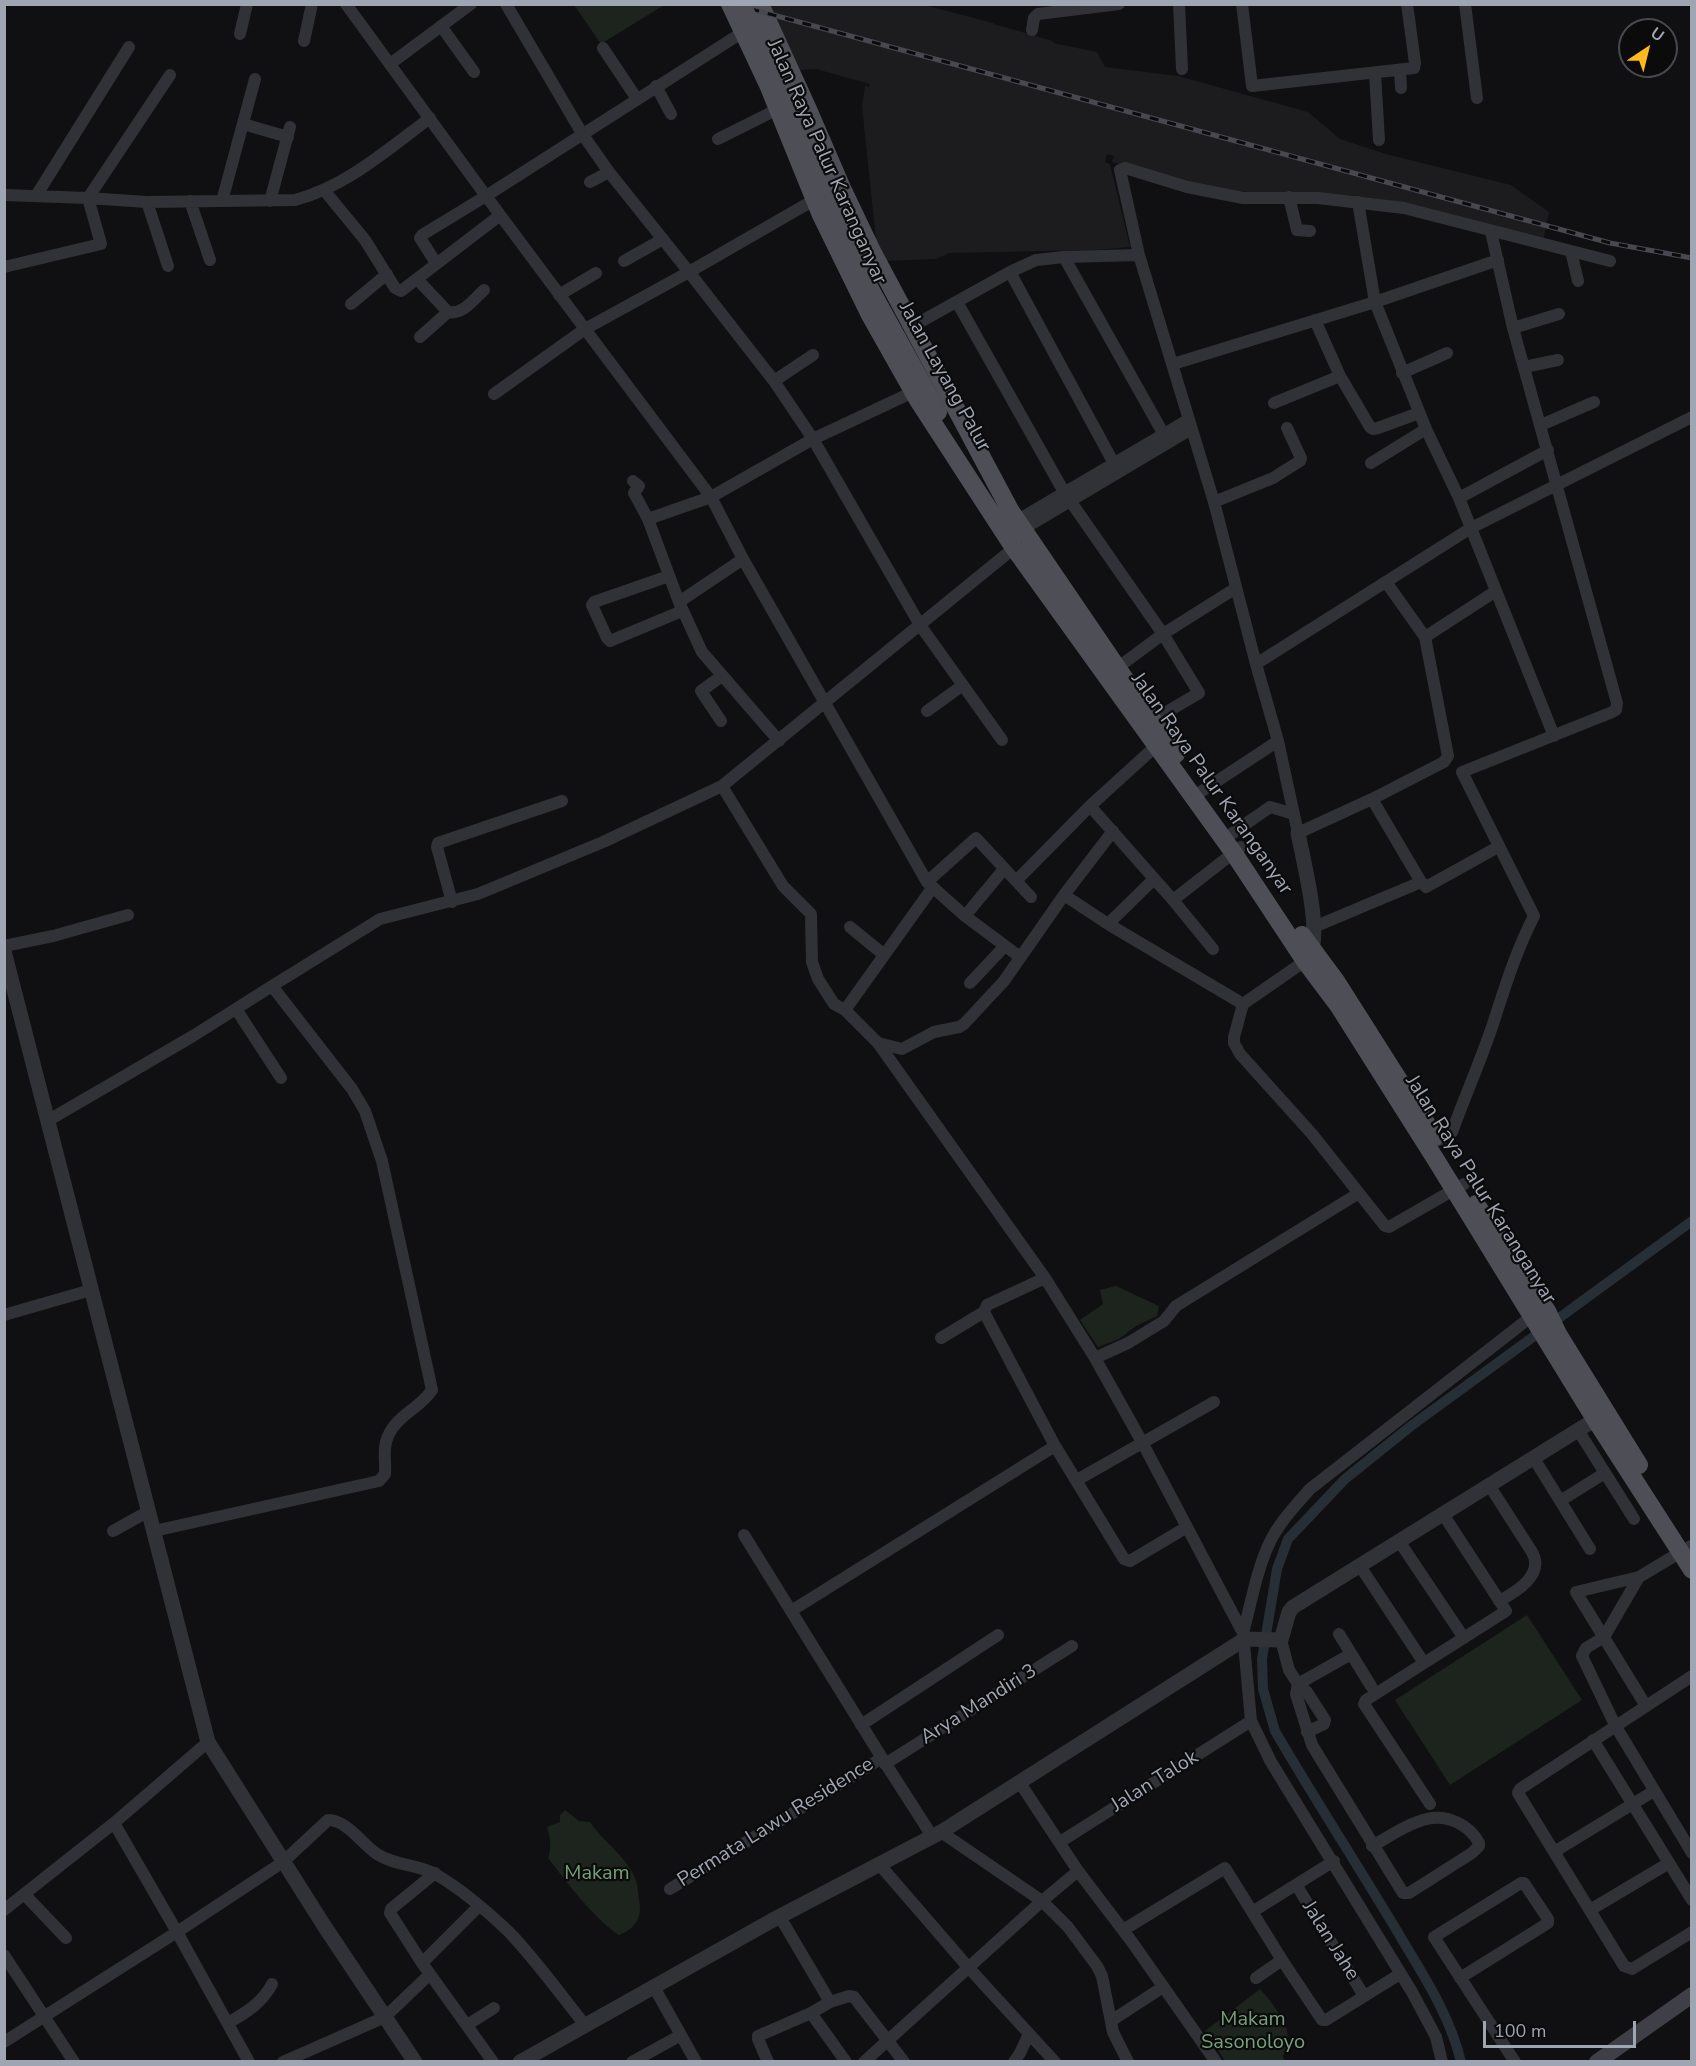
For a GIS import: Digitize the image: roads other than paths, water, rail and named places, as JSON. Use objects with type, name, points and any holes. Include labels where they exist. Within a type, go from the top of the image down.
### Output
[{"type":"main road","name":"Jalan Raya Palur Karanganyar","points":[[730,4],[769,87],[814,200],[870,315],[913,392],[1014,548],[1112,672],[1309,956],[1338,1005],[1432,1142],[1600,1416],[1688,1549],[1692,1570]]},
{"type":"main road","name":"Jalan Layang Palur","points":[[742,4],[867,283],[942,410],[1006,502]]},
{"type":"main road","name":"Jalan Layang Palur","points":[[752,4],[880,288],[982,489],[988,508]]},
{"type":"main road","name":"Jalan Raya Palur Karanganyar","points":[[760,4],[842,188],[911,327],[1006,502],[1112,672]]},
{"type":"main road","points":[[769,87],[769,81],[773,77],[782,74],[794,76]]},
{"type":"main road","points":[[1597,2061],[1692,1995]]},
{"type":"street","points":[[240,34],[247,4]]},
{"type":"street","points":[[304,41],[312,4]]},
{"type":"street","points":[[346,4],[499,216],[711,497],[824,703],[930,885],[965,916],[1020,957]]},
{"type":"street","points":[[390,64],[471,4]]},
{"type":"street","points":[[506,4],[583,135],[609,172],[774,381],[813,439],[920,625],[1002,740]]},
{"type":"street","points":[[1032,30],[1034,18],[1038,14],[1119,4]]},
{"type":"street","points":[[1179,4],[1182,69]]},
{"type":"street","points":[[1242,4],[1252,86],[1412,68],[1415,66],[1407,4]]},
{"type":"street","points":[[1465,4],[1477,98]]},
{"type":"street","points":[[441,26],[474,72]]},
{"type":"street","points":[[436,263],[420,238],[422,235],[743,32]]},
{"type":"street","points":[[36,196],[129,47]]},
{"type":"street","points":[[603,48],[637,99]]},
{"type":"street","points":[[1400,70],[1401,88]]},
{"type":"street","points":[[1375,73],[1379,140]]},
{"type":"street","points":[[4,267],[101,244],[88,198],[170,75]]},
{"type":"street","points":[[222,201],[255,79]]},
{"type":"street","points":[[656,86],[671,114]]},
{"type":"street","points":[[718,139],[778,109]]},
{"type":"street","points":[[4,195],[147,201],[289,201],[315,194],[357,172],[430,118]]},
{"type":"street","points":[[243,124],[289,132],[270,201]]},
{"type":"street","points":[[1459,1187],[1387,1228],[1312,1134],[1237,1048],[1234,1037],[1243,1004],[1309,956],[1314,927],[1298,833],[1278,741],[1236,588],[1232,564],[1139,255],[1119,173],[1122,169],[1187,187],[1243,198],[1318,198],[1404,208],[1610,261]]},
{"type":"street","points":[[590,182],[609,172]]},
{"type":"street","points":[[315,194],[365,240],[396,288],[401,291],[499,216]]},
{"type":"street","points":[[1289,197],[1297,230],[1310,231]]},
{"type":"street","points":[[494,394],[585,329],[814,200]]},
{"type":"street","points":[[147,201],[168,266]]},
{"type":"street","points":[[190,201],[210,260]]},
{"type":"street","points":[[1358,202],[1375,302],[1402,374],[1459,498],[1554,736]]},
{"type":"street","points":[[1432,1142],[1449,1136],[1452,1132],[1486,1043],[1512,964],[1534,916],[1462,771],[1610,713],[1616,710],[1617,703],[1513,328],[1491,232]]},
{"type":"street","points":[[624,261],[663,238]]},
{"type":"street","points":[[1571,251],[1578,280]]},
{"type":"street","points":[[911,327],[1036,260],[1139,255]]},
{"type":"street","points":[[1064,257],[1162,433]]},
{"type":"street","points":[[1173,364],[1375,302],[1498,260]]},
{"type":"street","points":[[1010,272],[1116,467]]},
{"type":"street","points":[[559,295],[596,273]]},
{"type":"street","points":[[351,304],[387,274]]},
{"type":"street","points":[[417,279],[448,312]]},
{"type":"street","points":[[420,338],[448,312],[461,311],[484,290]]},
{"type":"street","points":[[957,302],[1067,496],[1163,634],[1199,693],[1148,723]]},
{"type":"street","points":[[1513,328],[1559,314]]},
{"type":"street","points":[[1315,320],[1340,376],[1365,422],[1372,429],[1419,413]]},
{"type":"street","points":[[1402,374],[1447,353]]},
{"type":"street","points":[[774,381],[813,355]]},
{"type":"street","points":[[1524,367],[1558,360]]},
{"type":"street","points":[[1274,403],[1340,376]]},
{"type":"street","points":[[648,519],[711,497],[813,439],[913,392]]},
{"type":"street","points":[[1541,425],[1594,402]]},
{"type":"street","points":[[1256,664],[1471,528],[1692,417]]},
{"type":"street","points":[[1116,467],[1162,433],[1190,424]]},
{"type":"street","points":[[1021,525],[1190,424]]},
{"type":"street","points":[[1214,502],[1274,478],[1300,460],[1287,428]]},
{"type":"street","points":[[1371,463],[1426,429]]},
{"type":"street","points":[[1459,498],[1548,450]]},
{"type":"street","points":[[633,481],[639,486],[634,493],[648,519],[681,607],[702,652],[778,741]]},
{"type":"street","points":[[48,1120],[236,1009],[380,919],[478,894],[603,842],[722,786],[1014,548]]},
{"type":"street","points":[[669,576],[594,602],[592,605],[610,641],[681,607],[743,559]]},
{"type":"street","points":[[1298,833],[1372,799],[1444,762],[1448,756],[1425,637],[1386,582]]},
{"type":"street","points":[[1112,672],[1163,634],[1236,588]]},
{"type":"street","points":[[1425,637],[1496,591]]},
{"type":"street","points":[[721,721],[701,691],[722,676]]},
{"type":"street","points":[[927,711],[963,685]]},
{"type":"street","points":[[1197,794],[1278,741]]},
{"type":"street","points":[[1016,881],[1090,806],[1161,743]]},
{"type":"street","points":[[722,786],[783,885],[811,914],[813,968],[829,998],[834,1005],[845,1010],[878,1043],[1045,1278],[1095,1358],[1246,1637]]},
{"type":"street","points":[[1372,799],[1421,882],[1428,887],[1498,847]]},
{"type":"street","points":[[452,902],[437,848],[438,843],[562,801]]},
{"type":"street","points":[[1090,806],[1213,949]]},
{"type":"street","points":[[1173,900],[1270,807],[1294,814]]},
{"type":"street","points":[[878,1043],[902,1049],[934,1032],[962,1026],[1004,981],[1064,895],[1113,831]]},
{"type":"street","points":[[845,1010],[930,885],[976,838],[1031,897]]},
{"type":"street","points":[[965,916],[1004,869]]},
{"type":"street","points":[[1108,924],[1154,879]]},
{"type":"street","points":[[1314,927],[1421,882]]},
{"type":"street","points":[[1064,895],[1108,924],[1243,1004]]},
{"type":"street","points":[[4,946],[52,936],[128,915]]},
{"type":"street","points":[[850,927],[883,954]]},
{"type":"street","points":[[970,983],[1004,947]]},
{"type":"street","points":[[4,951],[208,1742],[283,1862],[415,2061]]},
{"type":"street","points":[[154,1531],[379,1481],[385,1474],[386,1440],[401,1417],[432,1390],[382,1161],[365,1111],[352,1089],[272,986]]},
{"type":"street","points":[[236,1009],[281,1078]]},
{"type":"street","points":[[1095,1358],[1164,1321],[1176,1306],[1359,1192]]},
{"type":"street","points":[[941,1338],[984,1312],[987,1305],[1045,1278]]},
{"type":"street","points":[[4,1315],[92,1290]]},
{"type":"street","points":[[984,1312],[1055,1446],[1126,1561],[1130,1561],[1187,1527]]},
{"type":"street","points":[[1442,2061],[1436,2037],[1334,1861],[1271,1762],[1251,1721],[1246,1637],[1261,1566],[1269,1543],[1310,1489],[1538,1317]]},
{"type":"street","points":[[1077,1480],[1214,1402]]},
{"type":"street","points":[[1307,1732],[1324,1724],[1325,1720],[1308,1692],[1298,1684],[1288,1667],[1278,1640],[1293,1607],[1600,1416]]},
{"type":"street","points":[[1578,1430],[1634,1519]]},
{"type":"street","points":[[791,1611],[1055,1446]]},
{"type":"street","points":[[1533,1457],[1590,1549]]},
{"type":"street","points":[[1560,1501],[1605,1473]]},
{"type":"street","points":[[1430,1804],[1364,1704],[1366,1700],[1464,1638],[1503,1606],[1526,1584],[1533,1573],[1536,1563],[1532,1552],[1489,1485]]},
{"type":"street","points":[[113,1531],[148,1511]]},
{"type":"street","points":[[1443,1514],[1503,1606]]},
{"type":"street","points":[[744,1535],[884,1761],[937,1834],[1042,1900],[1068,1927],[1097,1966],[1102,1976],[1117,2042],[1128,2061]]},
{"type":"street","points":[[1400,1541],[1464,1638]]},
{"type":"street","points":[[1646,1706],[1576,1592],[1639,1577],[1688,1549]]},
{"type":"street","points":[[1359,1566],[1424,1663]]},
{"type":"street","points":[[1639,1577],[1604,1637],[1586,1648],[1582,1656],[1615,1725],[1692,1853]]},
{"type":"street","points":[[1338,1634],[1371,1686]]},
{"type":"street","points":[[861,1725],[998,1635]]},
{"type":"street","points":[[520,2061],[780,1917],[937,1834],[1246,1637],[1278,1640]]},
{"type":"street","name":"Arya Mandiri 3","points":[[884,1761],[1072,1646]]},
{"type":"street","points":[[1351,1654],[1298,1684],[1296,1694],[1312,1745],[1372,1846],[1401,1890],[1406,1894],[1472,1854],[1479,1843],[1462,1825],[1445,1819],[1429,1818],[1372,1846]]},
{"type":"street","points":[[1692,1676],[1615,1725],[1519,1791],[1518,1796],[1624,1966],[1629,1969],[1692,1932]]},
{"type":"street","name":"Jalan Talok","points":[[1060,1842],[1251,1721]]},
{"type":"street","points":[[1593,1740],[1692,1900]]},
{"type":"street","points":[[4,1910],[114,1823],[208,1742]]},
{"type":"street","name":"Permata Lawu Residence","points":[[670,1889],[884,1761]]},
{"type":"street","points":[[1020,1783],[1078,1871],[1216,2061]]},
{"type":"street","points":[[1554,1852],[1654,1791]]},
{"type":"street","points":[[4,2042],[46,2018],[283,1862],[324,1824],[334,1820],[377,1854],[392,1862],[435,1873],[479,1906],[509,1933],[585,2025]]},
{"type":"street","points":[[114,1823],[249,2061]]},
{"type":"street","points":[[1252,1912],[1334,1861]]},
{"type":"street","points":[[1590,1910],[1669,1863]]},
{"type":"street","points":[[879,1864],[968,1967],[1055,2061]]},
{"type":"street","points":[[1123,1930],[1226,1868],[1320,2019],[1324,2020],[1400,1974]]},
{"type":"street","points":[[864,2061],[1042,1900],[1078,1871]]},
{"type":"street","points":[[435,1873],[390,1910],[422,1964],[493,2061]]},
{"type":"street","points":[[1460,1978],[1548,1923],[1548,1919],[1524,1883],[1434,1937],[1460,1978],[1515,2061]]},
{"type":"street","name":"Jalan Jahe","points":[[1296,1886],[1365,1996]]},
{"type":"street","points":[[24,1894],[66,1938]]},
{"type":"street","points":[[422,1964],[479,1906]]},
{"type":"street","points":[[780,1917],[830,2002]]},
{"type":"street","points":[[4,1955],[74,2061]]},
{"type":"street","points":[[1256,1978],[1282,1960]]},
{"type":"street","points":[[283,2061],[385,2017],[430,1974]]},
{"type":"street","points":[[228,2023],[263,2000],[272,1984]]},
{"type":"street","points":[[1111,2021],[1163,1987]]},
{"type":"street","points":[[654,1988],[696,2061]]},
{"type":"street","points":[[768,2061],[758,2037],[830,2002],[849,1996],[854,1998],[904,2061]]},
{"type":"street","points":[[467,2025],[494,2008]]},
{"type":"street","points":[[811,2013],[846,2061]]},
{"type":"street","points":[[1014,2061],[1029,2034]]},
{"type":"street","points":[[632,2061],[681,2035]]},
{"type":"waterway","points":[[1461,2062],[1450,2027],[1425,1978],[1275,1731],[1263,1689],[1262,1659],[1277,1569],[1288,1539],[1345,1479],[1411,1426],[1692,1221]]},
{"type":"railway","points":[[733,4],[1610,243],[1692,258]]},
{"type":"park label","name":"Makam","points":[[597,1874]]},
{"type":"park label","name":"Makam Sasonoloyo","points":[[1253,2032]]}]
